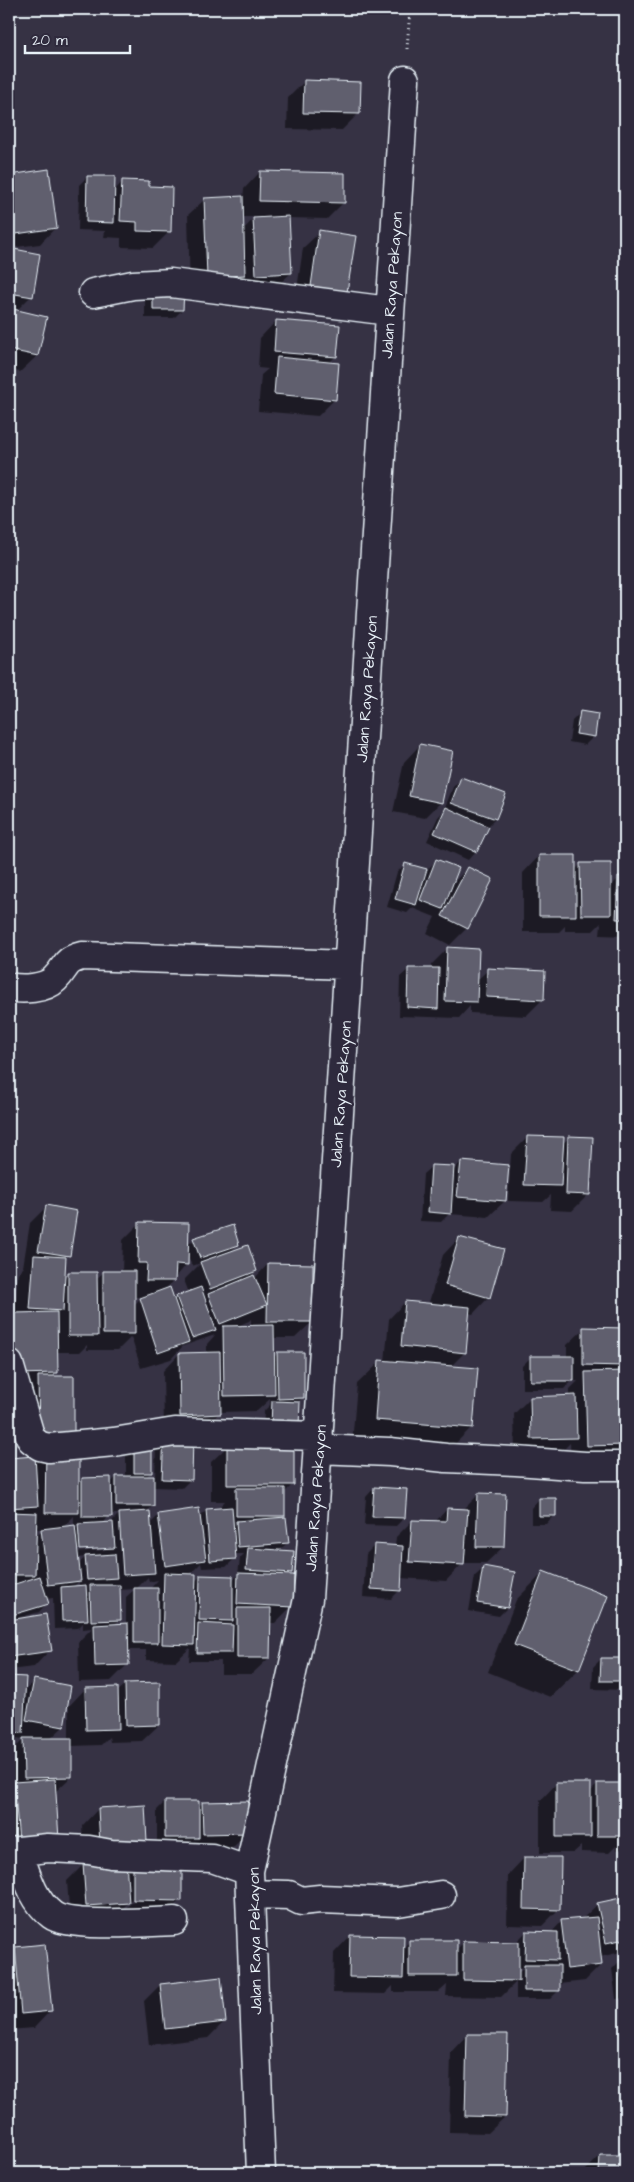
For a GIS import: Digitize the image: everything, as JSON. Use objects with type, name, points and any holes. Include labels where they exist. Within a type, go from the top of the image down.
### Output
[{"type":"street","name":"Jalan Raya Pekayon","points":[[261,2173],[253,1886],[308,1599],[405,80]]},
{"type":"street","points":[[93,293],[133,285],[171,283],[389,311]]},
{"type":"street","points":[[9,987],[41,987],[54,980],[70,959],[82,956],[348,965]]},
{"type":"street","points":[[9,1364],[31,1439],[40,1446],[49,1448],[114,1442],[175,1432],[318,1442],[426,1457],[585,1466],[623,1466]]},
{"type":"street","points":[[174,1921],[77,1922],[60,1920],[41,1903],[13,1851],[48,1848],[89,1850],[111,1854],[212,1858],[253,1886],[289,1895],[301,1901],[320,1899],[398,1902],[441,1895]]},
{"type":"path","points":[[405,80],[410,9]]},
{"type":"building","points":[[304,80],[361,82],[360,114],[303,113]]},
{"type":"building","points":[[49,169],[57,228],[9,235],[9,175]]},
{"type":"building","points":[[260,171],[345,173],[345,203],[259,201]]},
{"type":"building","points":[[87,176],[115,176],[114,223],[86,222]]},
{"type":"building","points":[[122,180],[149,181],[149,186],[172,187],[171,232],[137,231],[137,222],[120,221]]},
{"type":"building","points":[[243,196],[245,275],[207,277],[204,198]]},
{"type":"building","points":[[289,216],[292,273],[256,275],[253,218]]},
{"type":"building","points":[[319,230],[356,236],[347,292],[311,286]]},
{"type":"building","points":[[9,248],[40,254],[33,297],[9,293]]},
{"type":"building","points":[[153,288],[184,288],[183,310],[153,310]]},
{"type":"building","points":[[9,308],[47,317],[38,356],[9,350]]},
{"type":"building","points":[[276,320],[340,325],[337,357],[274,352]]},
{"type":"building","points":[[277,357],[339,363],[336,400],[274,394]]},
{"type":"building","points":[[580,711],[598,714],[595,737],[576,734]]},
{"type":"building","points":[[420,744],[453,751],[442,803],[409,796]]},
{"type":"building","points":[[461,777],[506,794],[496,819],[451,803]]},
{"type":"building","points":[[446,807],[489,827],[477,852],[434,833]]},
{"type":"building","points":[[539,855],[576,855],[576,916],[539,916]]},
{"type":"building","points":[[436,859],[459,868],[443,909],[420,900]]},
{"type":"building","points":[[405,863],[427,869],[416,905],[395,899]]},
{"type":"building","points":[[580,863],[611,863],[611,915],[581,915]]},
{"type":"building","points":[[468,867],[493,879],[468,929],[442,916]]},
{"type":"building","points":[[618,876],[625,877],[625,919],[616,919]]},
{"type":"building","points":[[447,947],[479,949],[477,1002],[445,1001]]},
{"type":"building","points":[[408,968],[439,968],[438,1009],[407,1007]]},
{"type":"building","points":[[487,968],[545,971],[544,1000],[486,997]]},
{"type":"building","points":[[527,1136],[564,1137],[561,1186],[524,1185]]},
{"type":"building","points":[[568,1136],[593,1137],[590,1195],[566,1194]]},
{"type":"building","points":[[461,1161],[509,1165],[506,1201],[457,1197]]},
{"type":"building","points":[[431,1165],[454,1166],[451,1214],[428,1212]]},
{"type":"building","points":[[46,1205],[77,1211],[70,1256],[38,1251]]},
{"type":"building","points":[[139,1222],[189,1223],[188,1265],[176,1264],[175,1281],[146,1281],[147,1263],[138,1263]]},
{"type":"building","points":[[233,1225],[239,1245],[200,1258],[193,1238]]},
{"type":"building","points":[[459,1237],[504,1249],[490,1298],[445,1285]]},
{"type":"building","points":[[248,1245],[257,1271],[210,1289],[200,1262]]},
{"type":"building","points":[[34,1255],[66,1257],[63,1311],[30,1309]]},
{"type":"building","points":[[268,1263],[313,1264],[313,1322],[267,1322]]},
{"type":"building","points":[[103,1271],[135,1271],[135,1334],[103,1334]]},
{"type":"building","points":[[68,1272],[97,1272],[98,1336],[68,1336]]},
{"type":"building","points":[[254,1275],[267,1305],[220,1324],[208,1294]]},
{"type":"building","points":[[170,1287],[189,1342],[158,1353],[140,1298]]},
{"type":"building","points":[[201,1287],[216,1330],[192,1338],[176,1296]]},
{"type":"building","points":[[405,1301],[470,1307],[466,1353],[401,1346]]},
{"type":"building","points":[[57,1312],[58,1373],[15,1374],[14,1313]]},
{"type":"building","points":[[274,1325],[275,1395],[224,1396],[223,1326]]},
{"type":"building","points":[[583,1327],[625,1328],[625,1366],[583,1365]]},
{"type":"building","points":[[220,1352],[221,1414],[180,1416],[179,1353]]},
{"type":"building","points":[[277,1352],[304,1352],[304,1398],[278,1399]]},
{"type":"building","points":[[530,1356],[574,1356],[574,1381],[530,1381]]},
{"type":"building","points":[[379,1360],[478,1368],[473,1428],[375,1420]]},
{"type":"building","points":[[625,1371],[625,1445],[587,1446],[585,1372]]},
{"type":"building","points":[[38,1376],[74,1376],[74,1435],[39,1436]]},
{"type":"building","points":[[576,1395],[577,1438],[531,1439],[530,1397]]},
{"type":"building","points":[[272,1401],[300,1402],[299,1426],[271,1426]]},
{"type":"building","points":[[164,1434],[193,1435],[192,1480],[162,1479]]},
{"type":"building","points":[[134,1440],[152,1440],[152,1473],[134,1473]]},
{"type":"building","points":[[227,1444],[294,1445],[294,1485],[227,1485]]},
{"type":"building","points":[[46,1449],[79,1450],[79,1513],[45,1513]]},
{"type":"building","points":[[35,1456],[38,1506],[9,1508],[9,1458]]},
{"type":"building","points":[[116,1476],[154,1476],[154,1506],[116,1506]]},
{"type":"building","points":[[111,1477],[112,1517],[82,1517],[82,1478]]},
{"type":"building","points":[[374,1487],[407,1489],[405,1518],[372,1517]]},
{"type":"building","points":[[236,1488],[285,1488],[285,1516],[236,1516]]},
{"type":"building","points":[[478,1493],[506,1494],[504,1547],[476,1547]]},
{"type":"building","points":[[539,1498],[556,1498],[556,1516],[539,1516]]},
{"type":"building","points":[[232,1507],[236,1559],[210,1561],[206,1509]]},
{"type":"building","points":[[199,1508],[206,1560],[165,1566],[158,1514]]},
{"type":"building","points":[[447,1508],[468,1509],[464,1565],[409,1562],[412,1520],[446,1521]]},
{"type":"building","points":[[150,1511],[155,1573],[123,1575],[119,1513]]},
{"type":"building","points":[[9,1512],[37,1513],[35,1575],[9,1575]]},
{"type":"building","points":[[286,1517],[289,1543],[238,1547],[236,1521]]},
{"type":"building","points":[[113,1522],[115,1548],[80,1550],[78,1524]]},
{"type":"building","points":[[75,1525],[81,1581],[48,1585],[41,1529]]},
{"type":"building","points":[[374,1544],[403,1546],[401,1591],[371,1589]]},
{"type":"building","points":[[248,1548],[294,1551],[292,1573],[246,1570]]},
{"type":"building","points":[[115,1554],[117,1578],[87,1580],[85,1556]]},
{"type":"building","points":[[483,1566],[515,1572],[508,1608],[477,1603]]},
{"type":"building","points":[[543,1571],[608,1596],[579,1670],[514,1645]]},
{"type":"building","points":[[164,1573],[196,1574],[194,1645],[162,1644]]},
{"type":"building","points":[[238,1573],[294,1575],[293,1607],[237,1604]]},
{"type":"building","points":[[200,1575],[233,1576],[233,1621],[199,1620]]},
{"type":"building","points":[[40,1576],[49,1604],[9,1616],[9,1586]]},
{"type":"building","points":[[86,1585],[88,1620],[62,1621],[61,1587]]},
{"type":"building","points":[[90,1585],[120,1585],[121,1620],[91,1621]]},
{"type":"building","points":[[134,1588],[158,1588],[158,1643],[134,1643]]},
{"type":"building","points":[[237,1608],[271,1608],[270,1658],[237,1658]]},
{"type":"building","points":[[46,1614],[52,1651],[9,1657],[9,1620]]},
{"type":"building","points":[[128,1623],[129,1665],[95,1666],[94,1625]]},
{"type":"building","points":[[198,1623],[233,1625],[232,1653],[197,1653]]},
{"type":"building","points":[[601,1658],[625,1658],[625,1681],[600,1681]]},
{"type":"building","points":[[9,1676],[26,1677],[23,1733],[9,1732]]},
{"type":"building","points":[[34,1679],[71,1686],[64,1727],[26,1720]]},
{"type":"building","points":[[160,1682],[160,1725],[126,1726],[125,1683]]},
{"type":"building","points":[[118,1687],[119,1729],[86,1730],[85,1688]]},
{"type":"building","points":[[23,1738],[72,1738],[72,1777],[24,1778]]},
{"type":"building","points":[[55,1779],[59,1839],[19,1842],[14,1782]]},
{"type":"building","points":[[556,1783],[591,1783],[591,1837],[556,1837]]},
{"type":"building","points":[[597,1783],[625,1783],[625,1836],[597,1836]]},
{"type":"building","points":[[165,1801],[199,1801],[199,1838],[165,1838]]},
{"type":"building","points":[[248,1801],[249,1833],[203,1834],[202,1802]]},
{"type":"building","points":[[145,1805],[147,1842],[100,1845],[98,1808]]},
{"type":"building","points":[[524,1857],[561,1857],[560,1910],[523,1909]]},
{"type":"building","points":[[126,1861],[129,1903],[86,1906],[83,1864]]},
{"type":"building","points":[[133,1862],[182,1863],[182,1901],[133,1900]]},
{"type":"building","points":[[625,1897],[625,1939],[606,1943],[597,1903]]},
{"type":"building","points":[[597,1917],[602,1965],[567,1969],[561,1920]]},
{"type":"building","points":[[526,1931],[558,1932],[558,1960],[525,1959]]},
{"type":"building","points":[[350,1935],[404,1936],[403,1978],[349,1977]]},
{"type":"building","points":[[409,1940],[457,1940],[457,1976],[409,1976]]},
{"type":"building","points":[[463,1941],[519,1942],[519,1981],[463,1980]]},
{"type":"building","points":[[45,1944],[52,2011],[21,2014],[15,1947]]},
{"type":"building","points":[[620,1959],[625,1959],[625,1991],[624,1991]]},
{"type":"building","points":[[524,1965],[560,1965],[560,1991],[524,1991]]},
{"type":"building","points":[[221,1977],[226,2022],[165,2029],[160,1984]]},
{"type":"building","points":[[467,2034],[508,2034],[506,2117],[465,2116]]},
{"type":"building","points":[[600,2155],[625,2155],[625,2173],[599,2173]]}]
